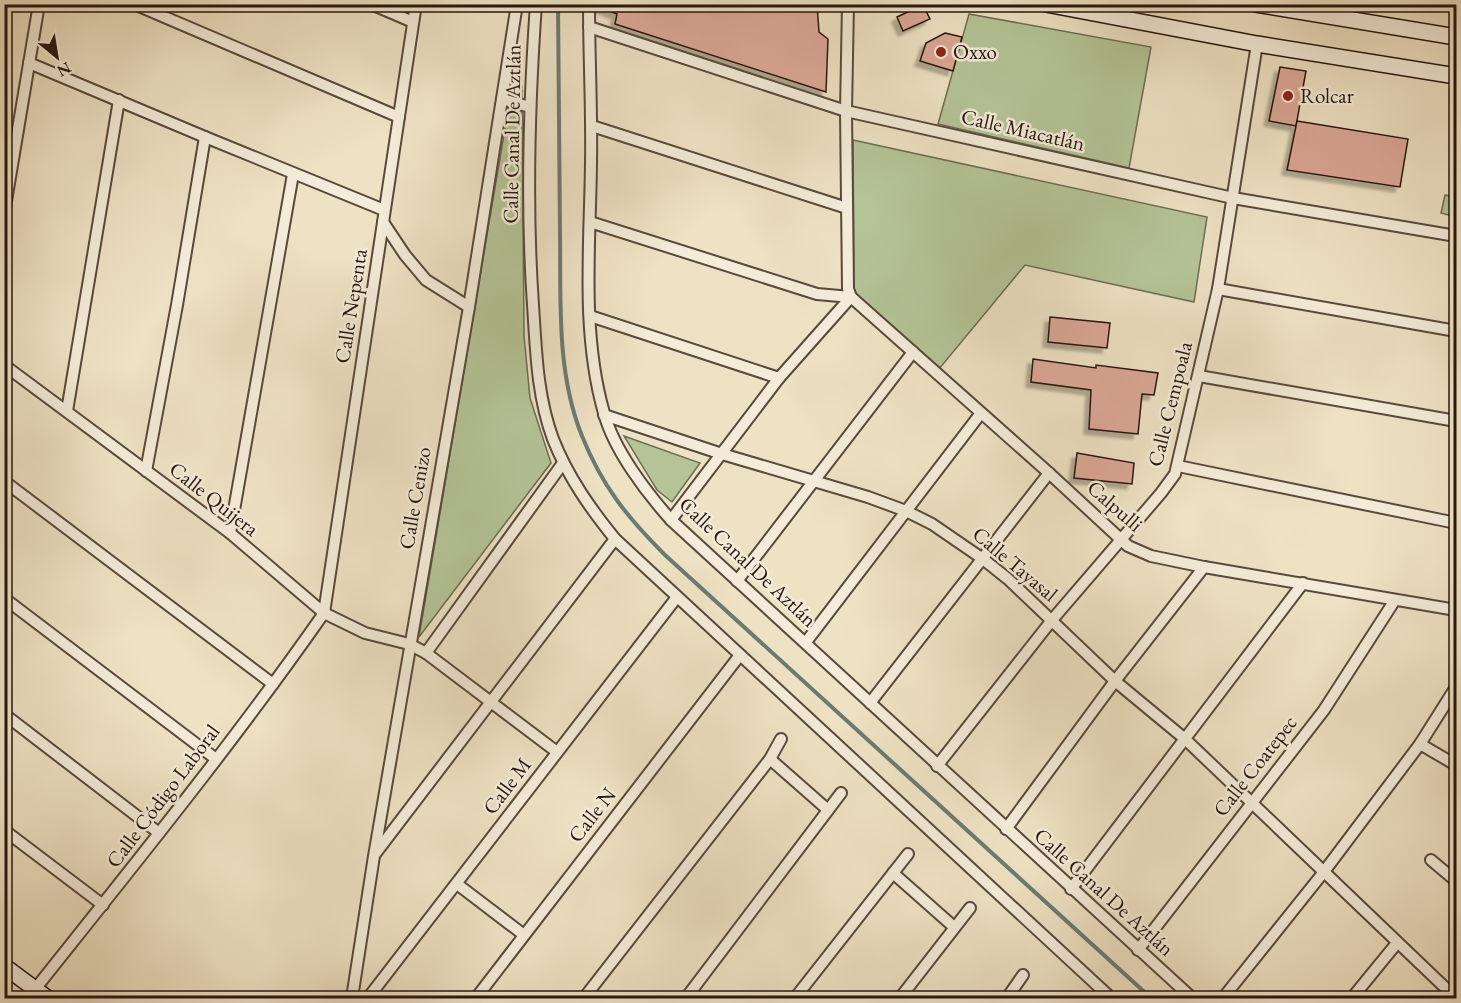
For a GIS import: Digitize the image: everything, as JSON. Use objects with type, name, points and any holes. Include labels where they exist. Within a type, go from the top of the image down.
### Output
[{"type":"main road","points":[[1046,4],[1257,44],[1456,76]]},
{"type":"main road","points":[[1256,4],[1456,37]]},
{"type":"main road","points":[[4,966],[37,996]]},
{"type":"street","points":[[4,213],[39,4]]},
{"type":"street","points":[[134,4],[399,117]]},
{"type":"street","points":[[371,4],[413,22]]},
{"type":"street","name":"Calle Nepenta","points":[[324,613],[416,4]]},
{"type":"street","name":"Calle Cenizo","points":[[352,999],[409,644],[469,307],[517,4]]},
{"type":"street","name":"Calle Canal De Aztlán","points":[[536,4],[531,107],[530,254],[536,360],[545,413],[563,463],[583,498],[615,539],[676,597],[1112,999]]},
{"type":"street","name":"Calle Canal De Aztlán","points":[[589,4],[592,126],[590,222],[592,348],[604,415],[636,478],[671,520],[1192,999]]},
{"type":"street","points":[[848,4],[846,111],[848,289],[851,297]]},
{"type":"street","name":"Calle Miacatlán","points":[[589,27],[846,111],[1233,198],[1456,236]]},
{"type":"street","name":"Calle Cempoala","points":[[937,766],[1052,620],[1169,483],[1178,466],[1218,289],[1257,44]]},
{"type":"street","points":[[29,63],[384,210]]},
{"type":"street","points":[[502,99],[531,107]]},
{"type":"street","points":[[67,411],[119,100]]},
{"type":"street","points":[[592,126],[847,208]]},
{"type":"street","points":[[146,471],[206,137]]},
{"type":"street","points":[[230,533],[293,174]]},
{"type":"street","points":[[383,222],[405,255],[426,280],[469,307]]},
{"type":"street","points":[[590,222],[817,294],[851,297]]},
{"type":"street","points":[[1218,289],[1456,331]]},
{"type":"street","points":[[671,520],[779,378],[851,297]]},
{"type":"street","name":"Calpulli","points":[[851,297],[1049,473],[1120,540],[1144,554],[1204,567],[1456,610]]},
{"type":"street","points":[[590,316],[779,378]]},
{"type":"street","points":[[737,580],[913,351]]},
{"type":"street","name":"Calle Quijera","points":[[4,365],[230,533],[324,613],[365,633],[409,644],[426,653],[557,752]]},
{"type":"street","points":[[1199,375],[1456,421]]},
{"type":"street","points":[[806,642],[981,413]]},
{"type":"street","name":"Calle Tayasal","points":[[604,415],[722,454],[868,497],[906,511],[932,524],[984,559],[1252,802],[1323,873],[1456,998]]},
{"type":"street","points":[[426,653],[563,463]]},
{"type":"street","points":[[1178,466],[1456,523]]},
{"type":"street","points":[[870,703],[1049,473]]},
{"type":"street","points":[[4,481],[273,684]]},
{"type":"street","points":[[374,856],[615,539]]},
{"type":"street","points":[[1006,829],[1204,567]]},
{"type":"street","points":[[1071,889],[1303,583]]},
{"type":"street","name":"Calle M","points":[[368,999],[676,597]]},
{"type":"street","points":[[4,598],[216,759]]},
{"type":"street","name":"Calle Coatepec","points":[[1138,950],[1335,694],[1395,600]]},
{"type":"street","name":"Calle Código Laboral","points":[[37,996],[324,613]]},
{"type":"street","name":"Calle N","points":[[476,999],[740,655]]},
{"type":"street","points":[[1225,998],[1420,744],[1456,687]]},
{"type":"street","points":[[4,714],[159,833]]},
{"type":"street","points":[[584,999],[770,759],[781,739]]},
{"type":"street","points":[[1420,744],[1456,765]]},
{"type":"street","points":[[770,759],[828,810]]},
{"type":"street","points":[[686,999],[841,793]]},
{"type":"street","points":[[4,830],[103,905]]},
{"type":"street","points":[[795,999],[908,854]]},
{"type":"street","points":[[1431,860],[1453,878],[1456,865]]},
{"type":"street","points":[[892,873],[954,927]]},
{"type":"street","points":[[457,884],[524,934]]},
{"type":"street","points":[[900,999],[970,908]]},
{"type":"street","points":[[1352,999],[1397,944]]},
{"type":"street","points":[[1006,999],[1023,975]]},
{"type":"green space","points":[[969,14],[1151,47],[1129,168],[938,124]]},
{"type":"green space","points":[[522,86],[524,336],[530,398],[551,463],[419,637],[511,93]]},
{"type":"green space","points":[[853,140],[1207,217],[1194,302],[1025,265],[939,369],[854,293]]},
{"type":"green space","points":[[1445,195],[1456,197],[1456,217],[1441,213]]},
{"type":"green space","points":[[624,436],[700,463],[672,502],[657,490]]},
{"type":"building","points":[[597,4],[817,4],[819,32],[828,39],[826,92],[615,24],[617,14]]},
{"type":"building","points":[[923,5],[930,19],[903,31],[897,17]]},
{"type":"building","name":"Oxxo","points":[[945,33],[962,37],[953,71],[920,61],[926,43]]},
{"type":"building","name":"Rolcar","points":[[1280,67],[1306,71],[1296,126],[1269,121]]},
{"type":"building","points":[[1297,121],[1408,139],[1400,187],[1287,170]]},
{"type":"building","points":[[1050,317],[1110,323],[1107,348],[1048,342]]},
{"type":"building","points":[[1033,359],[1096,368],[1096,365],[1158,373],[1154,395],[1142,394],[1138,434],[1089,429],[1091,390],[1031,382]]},
{"type":"building","points":[[1077,453],[1134,463],[1132,484],[1074,478]]},
{"type":"waterway","points":[[558,4],[561,310],[564,361],[568,387],[582,436],[607,486],[627,514],[665,555],[1151,998]]},
{"type":"place","name":"Oxxo","points":[[941,52]]},
{"type":"place","name":"Rolcar","points":[[1288,96]]}]
